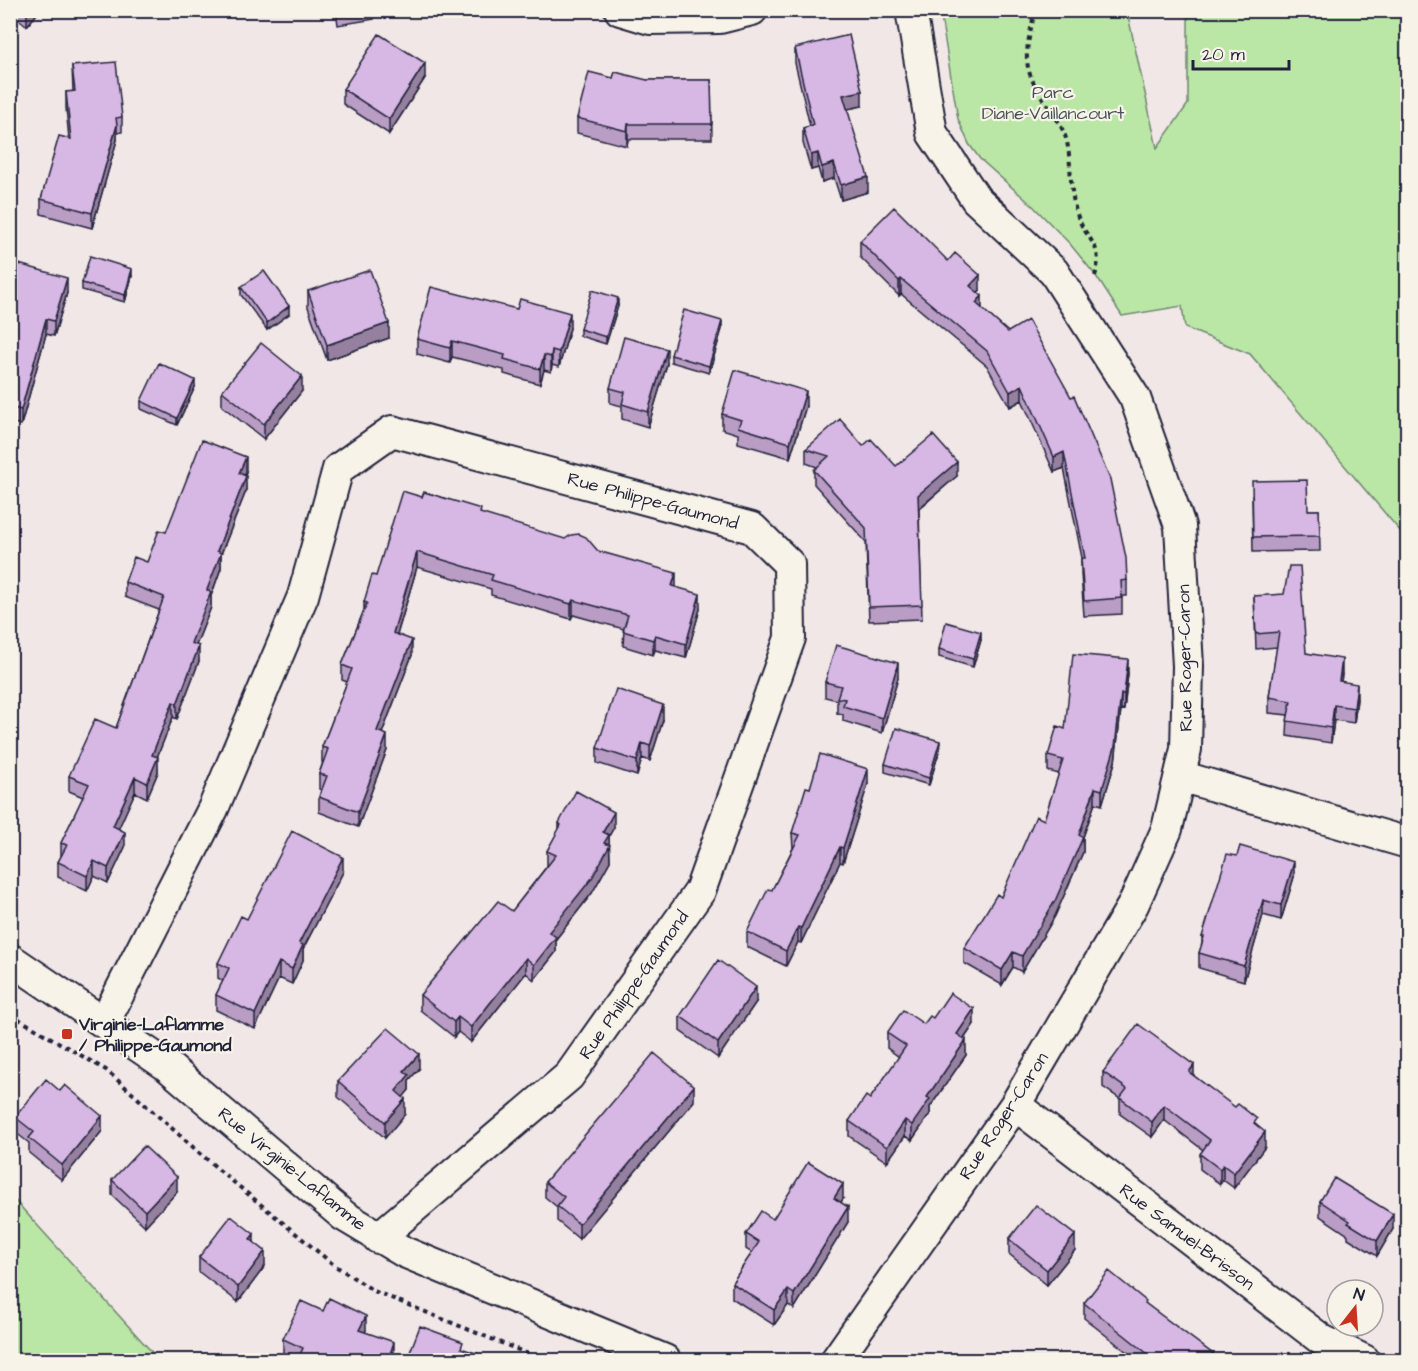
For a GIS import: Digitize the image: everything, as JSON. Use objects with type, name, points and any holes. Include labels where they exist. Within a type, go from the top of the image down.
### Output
[{"type":"street","points":[[620,10],[650,20],[720,18],[752,10]]},
{"type":"street","name":"Rue Roger-Caron","points":[[836,1360],[1015,1105],[1133,905],[1167,829],[1186,748],[1188,666],[1180,526],[1135,398],[1054,272],[976,200],[932,133],[911,10]]},
{"type":"street","name":"Rue Philippe-Gaumond","points":[[105,1021],[213,809],[303,596],[338,469],[392,430],[752,528],[789,564],[790,638],[700,891],[569,1076],[378,1238]]},
{"type":"street","points":[[1180,776],[1407,843]]},
{"type":"street","name":"Rue Virginie-Laflamme","points":[[10,960],[105,1021],[166,1065],[344,1216],[378,1238],[404,1252],[665,1360]]},
{"type":"street","name":"Rue Samuel-Brisson","points":[[1015,1105],[1322,1340],[1364,1360]]},
{"type":"path","points":[[1035,10],[1027,59],[1031,77],[1066,139],[1071,166],[1072,201],[1080,224],[1091,237],[1098,254],[1096,276],[1078,309]]},
{"type":"path","points":[[10,1014],[106,1070],[245,1192],[334,1265],[374,1291],[543,1360]]},
{"type":"green space","name":"Parc Diane-Vaillancourt","points":[[940,11],[1127,11],[1157,148],[1188,104],[1188,11],[1407,11],[1407,548],[1406,538],[1250,354],[1185,328],[1182,306],[1122,316],[1096,276],[1070,244],[1033,206],[980,159],[969,144],[958,119]]},
{"type":"green space","points":[[11,1196],[159,1360],[11,1360]]},
{"type":"building","points":[[379,34],[425,63],[389,119],[343,89]]},
{"type":"building","points":[[849,35],[862,91],[843,95],[868,177],[841,185],[834,163],[822,167],[818,153],[811,155],[803,128],[813,125],[795,48]]},
{"type":"building","points":[[116,62],[122,117],[116,118],[117,125],[92,213],[41,199],[59,136],[71,139],[66,92],[75,91],[72,66]]},
{"type":"building","points":[[589,72],[613,78],[615,72],[647,80],[711,80],[712,124],[628,124],[627,131],[577,118]]},
{"type":"building","points":[[894,207],[948,261],[955,253],[980,275],[970,286],[982,296],[976,303],[1008,332],[1028,320],[1071,397],[1074,396],[1110,479],[1126,558],[1127,580],[1121,581],[1122,598],[1084,601],[1081,558],[1085,558],[1064,452],[1054,457],[1022,385],[1010,392],[987,351],[901,279],[899,281],[860,241]]},
{"type":"building","points":[[90,256],[132,269],[125,295],[82,283]]},
{"type":"building","points":[[12,262],[67,278],[54,321],[46,319],[21,410],[10,407],[10,269]]},
{"type":"building","points":[[370,270],[389,323],[327,345],[308,291]]},
{"type":"building","points":[[264,271],[289,306],[267,323],[241,287]]},
{"type":"building","points":[[431,287],[517,309],[520,299],[570,313],[559,352],[552,350],[551,357],[544,355],[540,369],[504,359],[505,355],[452,341],[450,348],[417,339]]},
{"type":"building","points":[[592,290],[618,298],[606,337],[580,329]]},
{"type":"building","points":[[684,310],[722,321],[709,366],[671,355]]},
{"type":"building","points":[[624,337],[667,349],[648,412],[622,404],[625,392],[610,388]]},
{"type":"building","points":[[261,343],[302,376],[264,424],[222,391]]},
{"type":"building","points":[[159,363],[195,380],[177,418],[141,401]]},
{"type":"building","points":[[735,370],[806,391],[790,443],[738,427],[741,420],[722,414]]},
{"type":"building","points":[[840,419],[863,446],[871,439],[896,466],[933,435],[957,462],[918,495],[922,605],[869,607],[866,528],[814,470],[829,456],[806,449]]},
{"type":"building","points":[[202,440],[246,457],[239,473],[246,476],[217,551],[221,553],[207,590],[211,592],[191,643],[199,646],[177,704],[173,702],[152,755],[158,757],[147,783],[135,777],[113,826],[125,832],[108,868],[94,861],[87,876],[58,862],[67,845],[61,843],[89,784],[69,776],[95,719],[116,728],[164,597],[125,582],[134,557],[147,562],[159,530],[166,532]]},
{"type":"building","points":[[1307,480],[1308,510],[1319,510],[1320,536],[1253,537],[1252,481]]},
{"type":"building","points":[[402,491],[422,497],[424,492],[481,509],[480,513],[565,539],[579,534],[586,537],[598,551],[676,573],[672,586],[700,594],[686,644],[655,635],[653,640],[623,631],[628,615],[573,600],[571,604],[491,580],[493,575],[417,552],[393,633],[412,640],[377,731],[387,735],[358,812],[319,797],[327,776],[319,774],[328,749],[322,747],[352,669],[342,665],[367,603],[364,602],[372,575],[376,576]]},
{"type":"building","points":[[1289,566],[1300,566],[1306,653],[1342,659],[1339,681],[1357,684],[1354,708],[1334,705],[1331,728],[1287,721],[1291,701],[1269,697],[1279,632],[1256,634],[1254,596],[1284,594]]},
{"type":"building","points":[[946,622],[981,632],[973,659],[939,649]]},
{"type":"building","points":[[836,645],[898,663],[882,718],[843,706],[845,699],[837,698],[841,686],[825,682]]},
{"type":"building","points":[[1073,654],[1128,659],[1124,694],[1121,694],[1115,747],[1102,790],[1095,788],[1079,835],[1083,837],[1055,901],[1022,956],[1013,952],[1002,970],[964,948],[997,894],[1001,897],[1036,816],[1044,820],[1063,760],[1048,756],[1057,726],[1065,729]]},
{"type":"building","points":[[616,689],[663,705],[650,746],[642,743],[637,761],[597,748]]},
{"type":"building","points":[[896,728],[940,741],[929,778],[885,764]]},
{"type":"building","points":[[820,754],[868,769],[843,848],[840,847],[801,928],[798,927],[786,951],[747,932],[768,889],[772,890],[800,835],[792,833],[806,787],[810,788]]},
{"type":"building","points":[[576,791],[614,812],[603,832],[609,835],[604,843],[610,845],[592,878],[549,932],[556,937],[534,965],[526,958],[471,1027],[458,1017],[454,1022],[420,995],[498,901],[512,911],[556,855],[547,851]]},
{"type":"building","points":[[292,831],[343,857],[299,943],[303,945],[292,969],[279,962],[255,1014],[216,995],[229,968],[218,963],[241,916],[247,919]]},
{"type":"building","points":[[1240,846],[1294,862],[1281,905],[1263,900],[1244,966],[1199,953],[1227,854],[1237,856]]},
{"type":"building","points":[[718,960],[756,987],[718,1043],[680,1016]]},
{"type":"building","points":[[950,993],[974,1009],[957,1034],[966,1040],[927,1097],[930,1099],[912,1125],[905,1120],[887,1147],[849,1121],[866,1096],[870,1099],[906,1046],[887,1033],[903,1010],[924,1024],[930,1016],[933,1018]]},
{"type":"building","points":[[1138,1024],[1194,1065],[1189,1072],[1235,1107],[1238,1104],[1257,1119],[1254,1123],[1265,1132],[1234,1173],[1223,1165],[1220,1169],[1200,1154],[1210,1140],[1164,1105],[1152,1122],[1120,1098],[1127,1089],[1103,1072]]},
{"type":"building","points":[[388,1028],[419,1054],[404,1071],[409,1075],[396,1091],[405,1099],[385,1122],[338,1081]]},
{"type":"building","points":[[654,1053],[694,1086],[579,1224],[557,1206],[564,1197],[545,1182]]},
{"type":"building","points":[[46,1079],[60,1091],[65,1085],[102,1116],[62,1165],[29,1138],[34,1132],[15,1117]]},
{"type":"building","points":[[144,1146],[177,1177],[145,1211],[112,1180]]},
{"type":"building","points":[[808,1162],[843,1184],[834,1198],[848,1207],[794,1294],[788,1290],[774,1310],[732,1283],[759,1242],[746,1234],[761,1211],[773,1219]]},
{"type":"building","points":[[1334,1178],[1393,1214],[1377,1241],[1348,1223],[1350,1221],[1320,1201]]},
{"type":"building","points":[[1036,1205],[1075,1235],[1047,1270],[1009,1239]]},
{"type":"building","points":[[231,1216],[254,1234],[250,1239],[265,1251],[238,1287],[199,1257]]},
{"type":"building","points":[[1109,1271],[1146,1301],[1145,1303],[1213,1354],[1208,1360],[1151,1360],[1153,1358],[1084,1303]]},
{"type":"building","points":[[329,1298],[366,1316],[359,1330],[394,1342],[388,1360],[364,1360],[347,1354],[344,1360],[298,1359],[303,1348],[283,1339],[301,1301],[323,1311]]},
{"type":"building","points":[[420,1326],[463,1342],[461,1348],[496,1360],[407,1360]]},
{"type":"place","name":"Virginie-Laflamme / Philippe-Gaumond","points":[[67,1034]]}]
